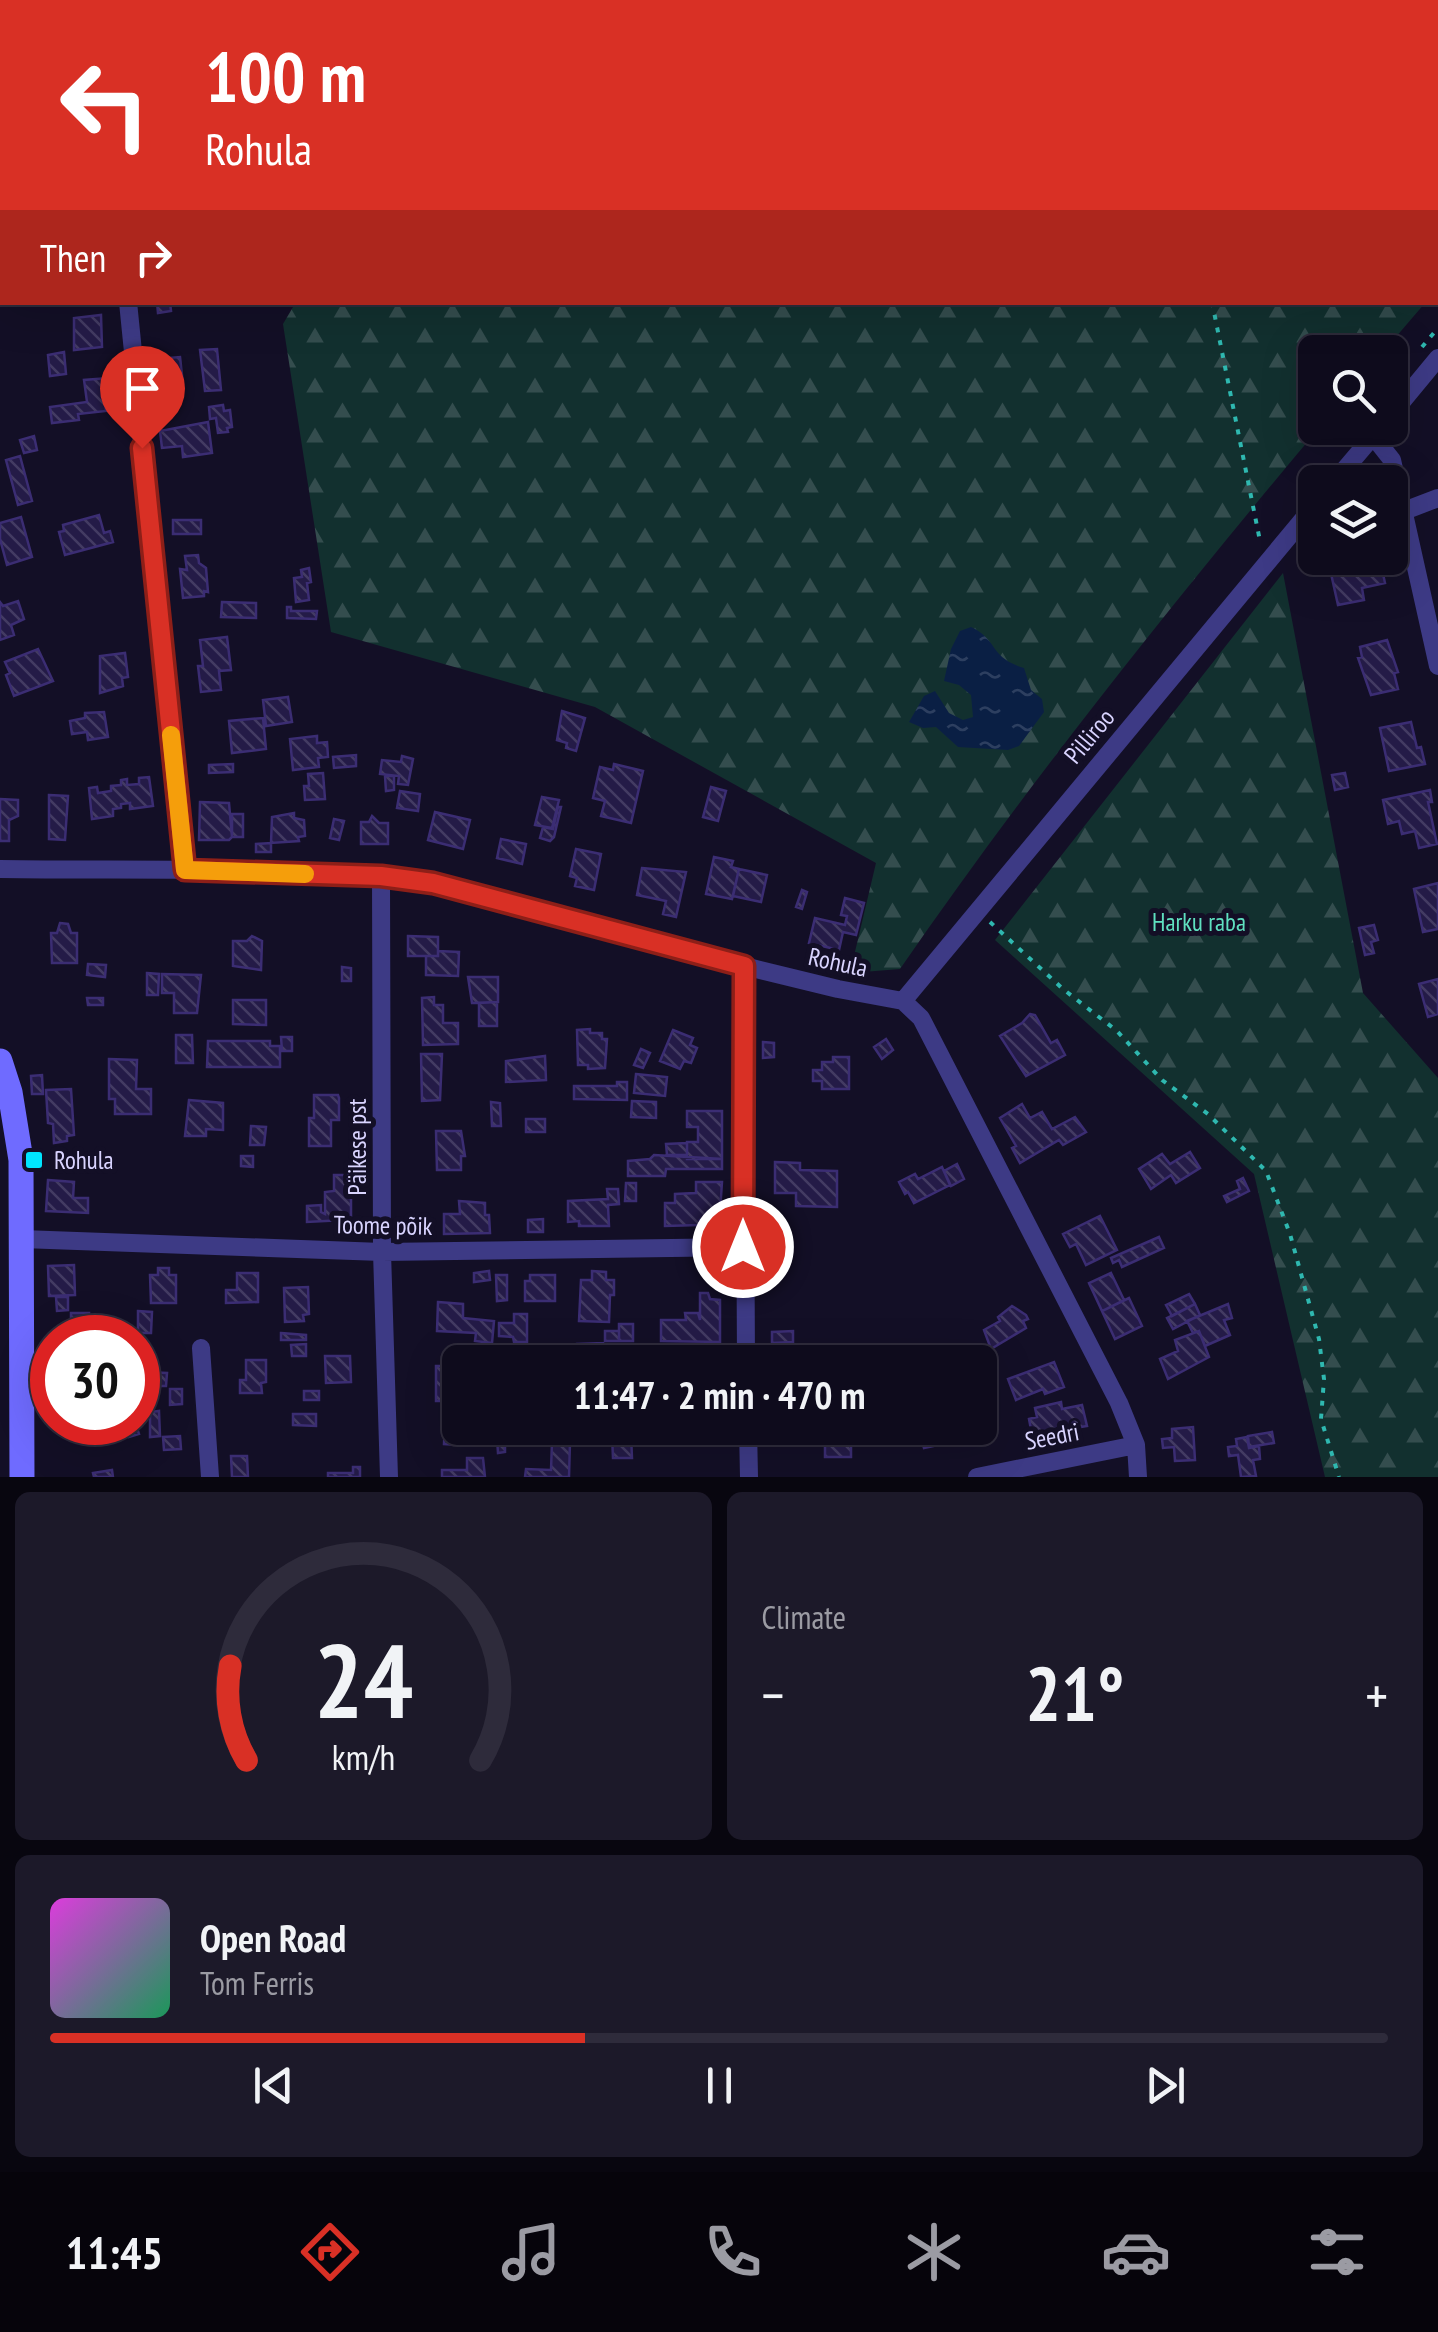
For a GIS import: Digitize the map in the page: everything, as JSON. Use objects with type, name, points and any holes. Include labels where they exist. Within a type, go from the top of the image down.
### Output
[{"type":"main road","points":[[0,1062],[10,1092],[20,1160],[22,1477]]},
{"type":"street","points":[[128,305],[185,870]]},
{"type":"street","points":[[1408,394],[1438,358]]},
{"type":"street","points":[[1348,465],[1365,445]]},
{"type":"street","points":[[1408,509],[1438,498]]},
{"type":"street","name":"Pilliroo","points":[[903,1001],[1298,525]]},
{"type":"street","points":[[1408,529],[1438,666]]},
{"type":"street","name":"Rohula","points":[[0,869],[381,876],[433,883],[744,966],[903,1001]]},
{"type":"street","name":"Päikese pst","points":[[381,876],[382,1252],[389,1477]]},
{"type":"street","points":[[744,966],[746,1345]]},
{"type":"street","points":[[903,1001],[921,1018],[1119,1403],[1136,1445],[1138,1477]]},
{"type":"street","name":"Toome põik","points":[[22,1239],[382,1252],[743,1247]]},
{"type":"street","points":[[202,1348],[210,1477]]},
{"type":"street","points":[[748,1445],[749,1477]]},
{"type":"street","name":"Seedri","points":[[977,1477],[1136,1445]]},
{"type":"path","points":[[1213,305],[1260,541]]},
{"type":"path","points":[[978,910],[1063,989],[1118,1031],[1162,1080],[1208,1114],[1266,1171],[1290,1234],[1319,1339],[1324,1379],[1321,1419],[1339,1477]]},
{"type":"green space","points":[[294,305],[1423,305],[1398,335],[1298,335],[1298,445],[1305,445],[1104,693],[900,969],[850,973],[876,863],[595,707],[331,632],[283,324]]},
{"type":"green space","name":"Harku raba","points":[[1283,573],[1363,993],[1438,1078],[1438,1477],[1325,1477],[1254,1174],[995,940]]},
{"type":"water","points":[[971,627],[986,637],[1004,659],[1024,668],[1031,690],[1042,699],[1044,712],[1019,746],[1008,750],[958,747],[936,727],[923,728],[909,722],[924,696],[935,691],[949,713],[963,720],[973,717],[971,695],[959,685],[944,681],[951,649],[960,631]]},
{"type":"building","points":[[157,305],[170,305],[171,311],[158,313]]},
{"type":"building","points":[[101,315],[102,347],[74,350],[74,318]]},
{"type":"building","points":[[217,349],[221,390],[205,391],[200,350]]},
{"type":"building","points":[[64,352],[66,374],[50,376],[48,355]]},
{"type":"building","points":[[180,357],[183,384],[160,386],[157,359]]},
{"type":"building","points":[[108,378],[110,401],[105,401],[106,411],[78,414],[79,420],[52,423],[50,407],[87,402],[84,380]]},
{"type":"building","points":[[223,405],[224,411],[230,410],[232,427],[227,428],[228,432],[218,433],[216,418],[210,419],[209,407]]},
{"type":"building","points":[[208,422],[212,453],[183,457],[182,446],[162,448],[160,431]]},
{"type":"building","points":[[34,436],[37,450],[24,453],[20,440]]},
{"type":"building","points":[[20,456],[32,501],[18,505],[6,460]]},
{"type":"building","points":[[99,515],[104,533],[110,531],[113,542],[65,555],[59,532],[64,531],[63,525]]},
{"type":"building","points":[[21,517],[32,557],[7,565],[0,523]]},
{"type":"building","points":[[173,520],[201,520],[201,534],[173,534]]},
{"type":"building","points":[[198,555],[199,563],[206,568],[208,592],[183,598],[180,569],[187,570],[185,556]]},
{"type":"building","points":[[309,568],[309,600],[296,602],[294,578],[302,577],[301,570]]},
{"type":"building","points":[[1331,575],[1383,575],[1385,583],[1362,588],[1364,600],[1338,605]]},
{"type":"building","points":[[18,601],[24,619],[11,625],[14,635],[0,640],[0,602],[3,606]]},
{"type":"building","points":[[222,602],[256,603],[256,618],[221,617]]},
{"type":"building","points":[[287,607],[291,611],[317,611],[316,619],[287,618]]},
{"type":"building","points":[[227,637],[231,670],[219,671],[221,690],[201,692],[200,640]]},
{"type":"building","points":[[1387,640],[1398,672],[1394,673],[1398,689],[1371,695],[1358,658],[1362,657],[1360,647]]},
{"type":"building","points":[[38,649],[53,681],[14,696],[5,662]]},
{"type":"building","points":[[125,653],[128,677],[122,678],[123,686],[100,693],[100,656]]},
{"type":"building","points":[[288,697],[292,722],[266,726],[263,700]]},
{"type":"building","points":[[562,711],[585,718],[576,751],[557,740]]},
{"type":"building","points":[[104,712],[108,737],[88,740],[87,732],[72,734],[70,721],[85,718],[85,713]]},
{"type":"building","points":[[263,718],[266,749],[232,753],[229,721]]},
{"type":"building","points":[[1411,722],[1425,764],[1389,771],[1380,728]]},
{"type":"building","points":[[317,736],[317,743],[327,742],[328,757],[318,758],[319,767],[293,770],[290,739]]},
{"type":"building","points":[[356,755],[356,766],[334,768],[333,757]]},
{"type":"building","points":[[402,756],[413,759],[408,785],[398,784],[399,776],[380,774],[382,760],[401,762]]},
{"type":"building","points":[[233,764],[233,772],[209,773],[209,765]]},
{"type":"building","points":[[614,764],[643,771],[631,823],[601,816],[605,801],[593,798],[600,767],[613,770]]},
{"type":"building","points":[[323,773],[325,799],[305,800],[308,774]]},
{"type":"building","points":[[1345,773],[1348,787],[1335,790],[1332,775]]},
{"type":"building","points":[[385,776],[394,776],[394,790],[386,791]]},
{"type":"building","points":[[149,777],[153,806],[130,809],[130,803],[121,804],[121,808],[113,809],[113,816],[92,819],[89,788],[97,787],[98,793],[111,791],[111,786],[121,785],[121,780],[127,779],[127,785],[139,784],[139,778]]},
{"type":"building","points":[[711,787],[726,791],[718,821],[703,817]]},
{"type":"building","points":[[1430,790],[1432,802],[1428,802],[1437,844],[1419,848],[1415,831],[1402,834],[1399,821],[1388,824],[1383,800]]},
{"type":"building","points":[[400,791],[420,794],[418,811],[397,808]]},
{"type":"building","points":[[49,795],[68,796],[65,840],[49,839]]},
{"type":"building","points":[[542,797],[559,800],[552,828],[535,825]]},
{"type":"building","points":[[0,799],[18,800],[18,816],[9,820],[9,841],[0,841]]},
{"type":"building","points":[[200,802],[229,803],[229,840],[199,840]]},
{"type":"building","points":[[558,807],[554,837],[550,841],[540,838],[543,827],[553,829]]},
{"type":"building","points":[[435,812],[470,820],[463,849],[428,840]]},
{"type":"building","points":[[294,813],[294,818],[304,820],[305,836],[298,837],[299,841],[271,843],[272,817]]},
{"type":"building","points":[[232,814],[243,814],[243,837],[232,837]]},
{"type":"building","points":[[372,816],[379,823],[388,823],[388,844],[361,844],[361,822],[369,822]]},
{"type":"building","points":[[334,819],[344,821],[339,840],[330,838]]},
{"type":"building","points":[[501,839],[526,844],[522,864],[497,858]]},
{"type":"building","points":[[271,843],[271,852],[256,852],[256,844]]},
{"type":"building","points":[[576,849],[601,854],[594,890],[575,886],[577,878],[570,876]]},
{"type":"building","points":[[714,857],[733,861],[731,867],[739,869],[732,899],[706,894]]},
{"type":"building","points":[[642,868],[686,872],[676,917],[663,914],[666,901],[637,895]]},
{"type":"building","points":[[739,869],[767,875],[761,902],[733,896]]},
{"type":"building","points":[[1438,883],[1438,929],[1423,932],[1414,889]]},
{"type":"building","points":[[802,890],[807,892],[802,909],[796,907]]},
{"type":"building","points":[[845,898],[864,903],[856,935],[843,932],[839,950],[809,943],[815,918],[845,925],[847,916],[841,915]]},
{"type":"building","points":[[60,923],[68,924],[71,933],[77,933],[77,963],[52,963],[51,933],[57,933]]},
{"type":"building","points":[[1374,925],[1378,940],[1371,942],[1374,953],[1365,955],[1359,928]]},
{"type":"building","points":[[252,936],[262,941],[261,970],[233,966],[233,941],[247,941]]},
{"type":"building","points":[[408,936],[438,937],[438,956],[408,956]]},
{"type":"building","points":[[438,951],[459,952],[458,976],[426,975],[426,956],[438,956]]},
{"type":"building","points":[[88,964],[106,965],[105,977],[87,975]]},
{"type":"building","points":[[342,967],[351,968],[351,981],[342,981]]},
{"type":"building","points":[[147,973],[159,974],[158,995],[147,995]]},
{"type":"building","points":[[162,974],[201,975],[197,1013],[174,1013],[174,993],[162,993]]},
{"type":"building","points":[[468,977],[498,977],[498,1002],[472,1003]]},
{"type":"building","points":[[1438,979],[1438,1014],[1428,1017],[1419,984]]},
{"type":"building","points":[[434,997],[434,1005],[443,1005],[443,1023],[458,1023],[458,1044],[423,1045],[422,998]]},
{"type":"building","points":[[87,998],[103,998],[103,1005],[88,1005]]},
{"type":"building","points":[[233,1000],[266,1000],[266,1025],[233,1024]]},
{"type":"building","points":[[497,1002],[497,1026],[479,1026],[479,1003]]},
{"type":"building","points":[[1030,1014],[1035,1015],[1051,1043],[1057,1040],[1065,1055],[1026,1076],[1000,1036]]},
{"type":"building","points":[[590,1029],[590,1033],[602,1033],[602,1039],[607,1039],[605,1068],[578,1065],[577,1030]]},
{"type":"building","points":[[673,1030],[693,1038],[690,1045],[697,1048],[691,1063],[684,1061],[680,1069],[660,1061]]},
{"type":"building","points":[[176,1035],[192,1035],[193,1063],[176,1063]]},
{"type":"building","points":[[281,1037],[292,1037],[292,1051],[282,1051]]},
{"type":"building","points":[[886,1039],[893,1050],[882,1059],[874,1047]]},
{"type":"building","points":[[208,1041],[270,1041],[270,1046],[280,1046],[280,1067],[207,1067]]},
{"type":"building","points":[[763,1042],[774,1043],[774,1057],[763,1058]]},
{"type":"building","points":[[641,1049],[650,1053],[643,1068],[634,1065]]},
{"type":"building","points":[[421,1054],[442,1054],[440,1100],[422,1101]]},
{"type":"building","points":[[545,1056],[546,1080],[506,1082],[506,1061]]},
{"type":"building","points":[[833,1057],[849,1057],[849,1089],[822,1089],[822,1081],[813,1081],[813,1070],[822,1070],[822,1062],[833,1062]]},
{"type":"building","points":[[109,1059],[137,1060],[136,1089],[151,1089],[151,1114],[115,1114],[115,1099],[109,1099]]},
{"type":"building","points":[[636,1074],[667,1077],[665,1096],[634,1093]]},
{"type":"building","points":[[42,1075],[43,1094],[32,1094],[31,1076]]},
{"type":"building","points":[[617,1082],[627,1082],[627,1100],[574,1099],[574,1086],[617,1086]]},
{"type":"building","points":[[71,1089],[74,1135],[54,1143],[46,1090]]},
{"type":"building","points":[[314,1095],[339,1098],[339,1120],[331,1120],[331,1146],[309,1146]]},
{"type":"building","points":[[189,1100],[223,1103],[223,1130],[206,1129],[206,1136],[185,1136]]},
{"type":"building","points":[[632,1101],[656,1102],[656,1118],[631,1117]]},
{"type":"building","points":[[491,1102],[500,1103],[501,1126],[492,1126]]},
{"type":"building","points":[[1022,1104],[1030,1118],[1042,1112],[1052,1129],[1075,1117],[1086,1132],[1063,1145],[1059,1140],[1020,1163],[1012,1148],[1016,1146],[1000,1118]]},
{"type":"building","points":[[687,1111],[722,1111],[722,1159],[687,1159],[687,1142],[698,1142],[698,1127],[687,1127]]},
{"type":"building","points":[[526,1119],[545,1119],[545,1132],[526,1132]]},
{"type":"building","points":[[251,1126],[266,1127],[264,1145],[250,1145]]},
{"type":"building","points":[[436,1131],[461,1131],[465,1156],[461,1156],[461,1170],[437,1170]]},
{"type":"building","points":[[687,1143],[687,1155],[667,1155],[666,1144]]},
{"type":"building","points":[[1190,1152],[1200,1168],[1176,1183],[1171,1175],[1151,1189],[1139,1169],[1162,1154],[1170,1164]]},
{"type":"building","points":[[654,1155],[722,1159],[722,1169],[666,1169],[665,1176],[628,1176],[628,1161]]},
{"type":"building","points":[[241,1156],[253,1156],[253,1167],[241,1166]]},
{"type":"building","points":[[775,1162],[800,1163],[800,1170],[837,1171],[837,1207],[796,1206],[796,1193],[775,1193]]},
{"type":"building","points":[[957,1164],[964,1179],[951,1186],[944,1171]]},
{"type":"building","points":[[942,1167],[950,1185],[914,1203],[908,1192],[905,1194],[899,1182],[915,1174],[918,1179]]},
{"type":"building","points":[[334,1175],[351,1175],[351,1216],[344,1220],[307,1222],[307,1206],[321,1205],[325,1214],[325,1192],[334,1191]]},
{"type":"building","points":[[1243,1178],[1249,1191],[1227,1202],[1224,1196],[1240,1189],[1237,1181]]},
{"type":"building","points":[[48,1180],[74,1182],[73,1198],[88,1198],[88,1213],[46,1211]]},
{"type":"building","points":[[696,1182],[722,1182],[720,1212],[711,1212],[711,1220],[700,1220],[700,1225],[665,1226],[665,1203],[675,1203],[675,1194],[696,1193]]},
{"type":"building","points":[[626,1183],[636,1183],[636,1201],[625,1201]]},
{"type":"building","points":[[607,1189],[618,1189],[619,1204],[608,1205],[609,1226],[568,1222],[568,1201],[608,1199]]},
{"type":"building","points":[[459,1201],[485,1203],[490,1233],[444,1234],[444,1214],[460,1214]]},
{"type":"building","points":[[1100,1216],[1117,1250],[1086,1265],[1076,1244],[1070,1247],[1063,1234]]},
{"type":"building","points":[[543,1219],[543,1232],[528,1232],[528,1220]]},
{"type":"building","points":[[1159,1237],[1164,1248],[1122,1267],[1119,1260],[1113,1263],[1111,1258]]},
{"type":"building","points":[[74,1265],[75,1295],[49,1296],[48,1266]]},
{"type":"building","points":[[158,1268],[169,1268],[169,1275],[176,1275],[176,1303],[151,1303],[150,1275],[158,1275]]},
{"type":"building","points":[[489,1271],[490,1280],[474,1282],[474,1273]]},
{"type":"building","points":[[592,1271],[606,1272],[606,1280],[614,1280],[609,1322],[579,1321],[581,1280],[592,1280]]},
{"type":"building","points":[[237,1273],[258,1273],[258,1302],[226,1303],[226,1290],[237,1290]]},
{"type":"building","points":[[1111,1273],[1124,1300],[1102,1311],[1089,1283]]},
{"type":"building","points":[[496,1275],[507,1275],[507,1300],[497,1301]]},
{"type":"building","points":[[530,1275],[555,1275],[555,1301],[525,1301],[525,1281],[530,1281]]},
{"type":"building","points":[[308,1287],[309,1314],[303,1315],[304,1321],[285,1322],[284,1288]]},
{"type":"building","points":[[700,1293],[720,1300],[720,1342],[661,1341],[661,1320],[686,1320],[685,1313],[698,1313],[700,1320]]},
{"type":"building","points":[[1189,1294],[1195,1304],[1172,1316],[1166,1305]]},
{"type":"building","points":[[56,1297],[68,1297],[68,1310],[57,1311]]},
{"type":"building","points":[[1129,1298],[1142,1326],[1115,1339],[1102,1311]]},
{"type":"building","points":[[438,1302],[463,1304],[463,1318],[494,1321],[492,1343],[475,1341],[476,1333],[437,1331]]},
{"type":"building","points":[[1195,1304],[1200,1315],[1173,1329],[1167,1318]]},
{"type":"building","points":[[1228,1304],[1232,1318],[1224,1320],[1230,1335],[1205,1346],[1199,1331],[1193,1333],[1187,1321]]},
{"type":"building","points":[[1012,1306],[1026,1315],[1026,1328],[997,1345],[990,1345],[984,1330],[1000,1321],[998,1317]]},
{"type":"building","points":[[514,1314],[527,1314],[527,1342],[499,1336],[499,1323],[514,1323]]},
{"type":"building","points":[[619,1324],[633,1324],[633,1341],[619,1341]]},
{"type":"building","points":[[605,1331],[619,1331],[619,1341],[605,1341]]},
{"type":"building","points":[[793,1331],[793,1342],[772,1343],[772,1332]]},
{"type":"building","points":[[1199,1331],[1209,1357],[1168,1379],[1160,1359],[1178,1351],[1175,1340]]},
{"type":"building","points":[[281,1333],[306,1335],[306,1340],[281,1340]]},
{"type":"building","points":[[306,1344],[306,1356],[292,1356],[291,1345]]},
{"type":"building","points":[[325,1356],[350,1356],[351,1382],[326,1383]]},
{"type":"building","points":[[246,1360],[266,1360],[262,1393],[240,1393],[240,1380],[246,1380]]},
{"type":"building","points":[[1054,1362],[1064,1387],[1045,1394],[1043,1389],[1016,1400],[1008,1379]]},
{"type":"building","points":[[436,1366],[442,1366],[442,1401],[436,1401]]},
{"type":"building","points":[[160,1373],[167,1373],[166,1386],[160,1386]]},
{"type":"building","points":[[170,1389],[182,1389],[182,1404],[170,1405]]},
{"type":"building","points":[[304,1391],[319,1391],[319,1400],[304,1400]]},
{"type":"building","points":[[1061,1402],[1062,1409],[1082,1405],[1087,1426],[1032,1435],[1029,1419],[1037,1417],[1035,1408]]},
{"type":"building","points":[[293,1414],[316,1414],[316,1426],[293,1425]]},
{"type":"building","points":[[1193,1427],[1195,1460],[1175,1461],[1174,1447],[1163,1448],[1162,1439],[1172,1438],[1172,1429]]},
{"type":"building","points":[[1272,1432],[1274,1443],[1249,1447],[1248,1436]]},
{"type":"building","points":[[180,1436],[181,1449],[164,1450],[163,1437]]},
{"type":"building","points":[[1247,1437],[1249,1448],[1259,1446],[1260,1459],[1253,1460],[1256,1476],[1241,1477],[1238,1455],[1229,1456],[1228,1447],[1237,1446],[1236,1439]]},
{"type":"building","points":[[552,1445],[570,1445],[569,1477],[525,1477],[526,1469],[551,1470]]},
{"type":"building","points":[[612,1445],[631,1445],[632,1458],[613,1458]]},
{"type":"building","points":[[825,1445],[851,1445],[851,1457],[825,1457]]},
{"type":"building","points":[[231,1456],[247,1456],[248,1477],[232,1477]]},
{"type":"building","points":[[467,1458],[483,1458],[485,1477],[442,1477],[442,1470],[467,1470]]},
{"type":"building","points":[[353,1467],[360,1467],[360,1477],[328,1477],[328,1473],[353,1473]]},
{"type":"building","points":[[112,1470],[113,1477],[94,1477],[93,1473]]},
{"type":"slow traffic","points":[[171,735],[185,870],[305,874]]},
{"type":"place","name":"Rohula","points":[[34,1160]]},
{"type":"route","points":[[142,448],[185,870],[381,876],[433,883],[744,966],[743,1247]]}]
